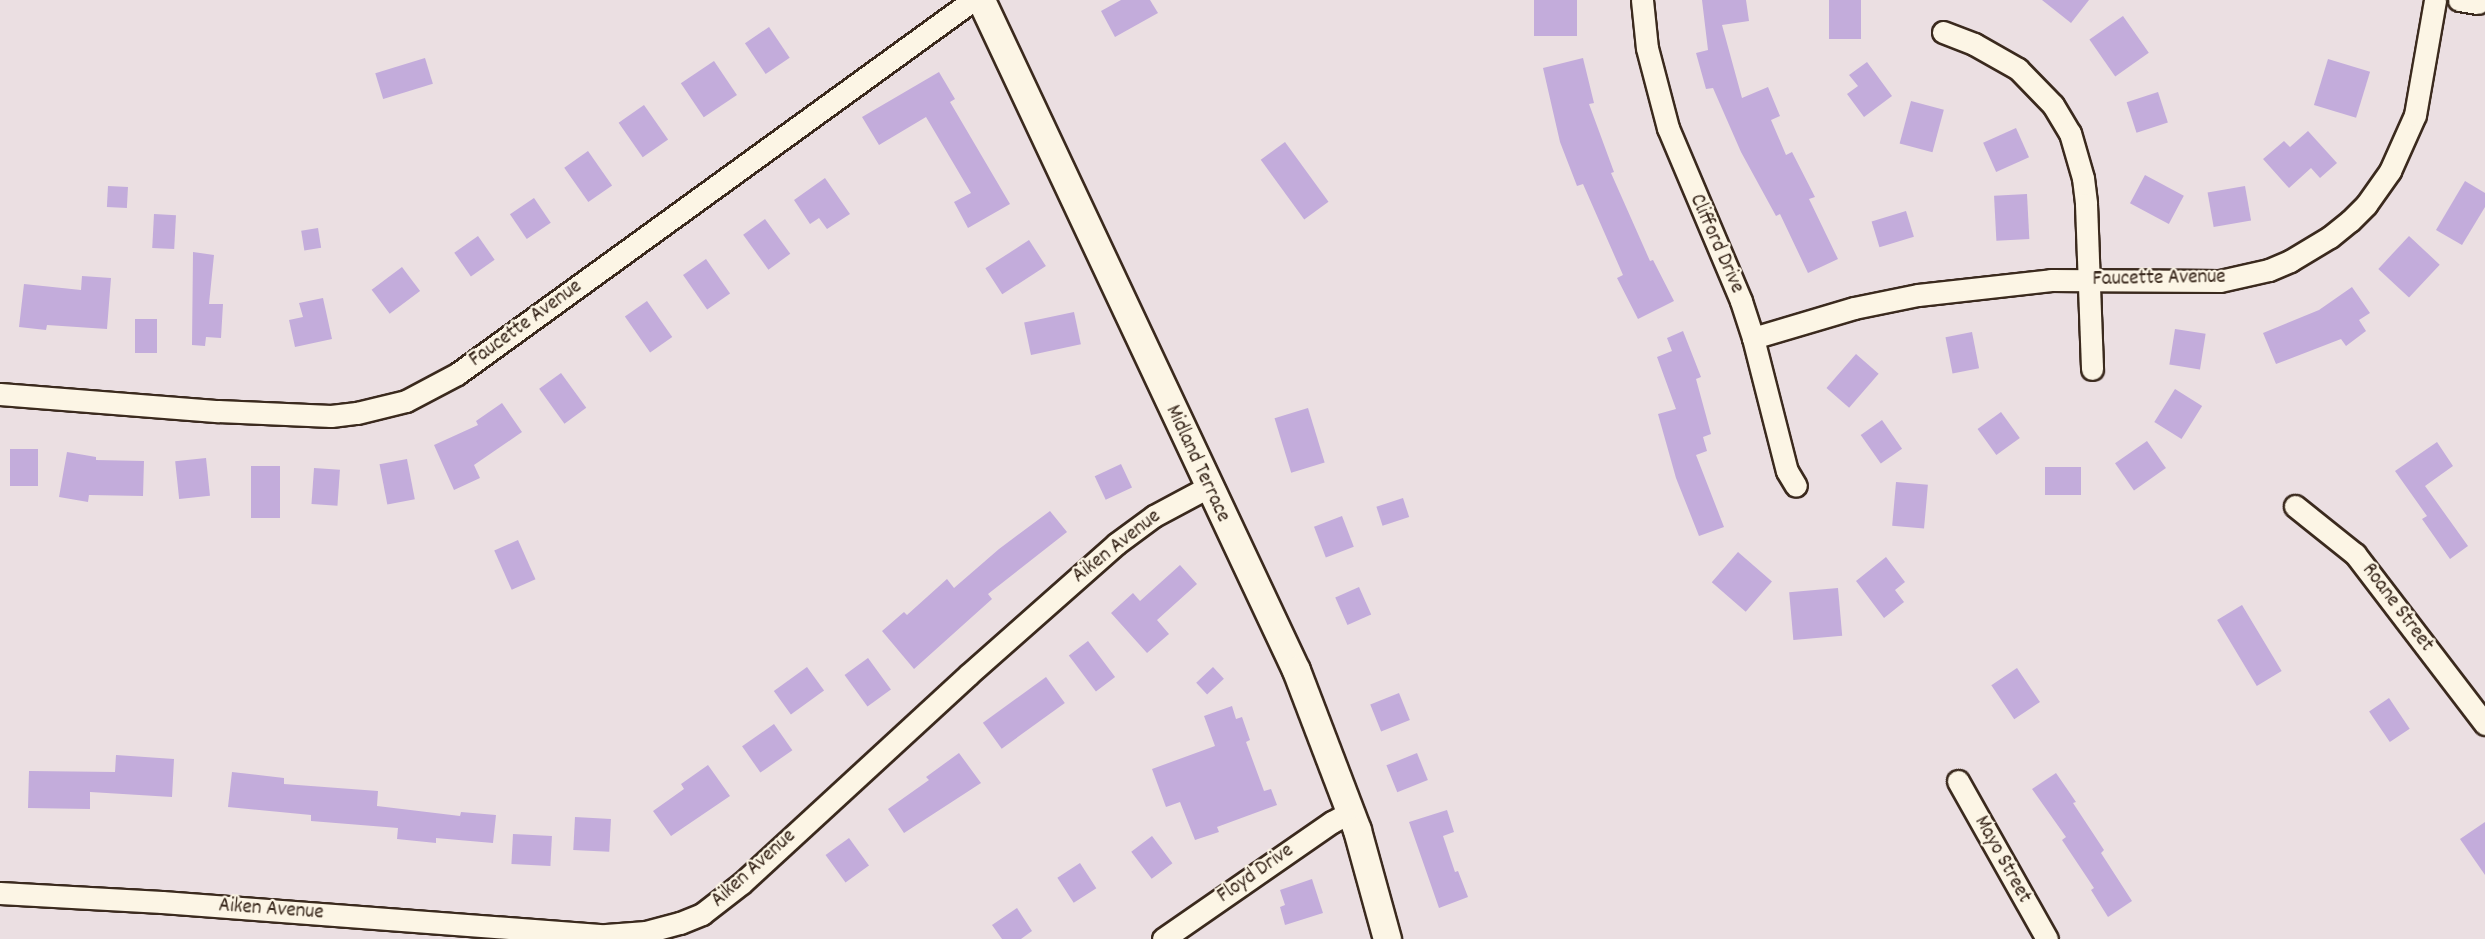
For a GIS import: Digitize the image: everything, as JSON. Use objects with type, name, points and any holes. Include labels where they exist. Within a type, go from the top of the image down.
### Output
[{"type":"street","name":"Faucette Avenue","points":[[0,394],[218,411],[331,416],[369,411],[406,401],[457,374],[973,0]]},
{"type":"street","name":"Midland Terrace","points":[[981,0],[1296,670],[1351,812],[1387,939]]},
{"type":"street","name":"Clifford Drive","points":[[1641,0],[1647,48],[1668,128],[1741,301],[1753,338],[1784,461],[1796,486]]},
{"type":"street","name":"Faucette Avenue","points":[[1753,338],[1854,308],[1918,295],[2028,282],[2220,281],[2270,270],[2290,261],[2331,237],[2366,205],[2380,188],[2408,134],[2426,63],[2435,0]]},
{"type":"street","points":[[1943,32],[1974,44],[2018,69],[2053,105],[2070,133],[2083,178],[2092,369]]},
{"type":"street","name":"Aiken Avenue","points":[[0,893],[162,902],[606,934],[646,932],[680,923],[702,914],[742,883],[968,675],[1116,544],[1154,516],[1208,487]]},
{"type":"street","name":"Roane Street","points":[[2295,506],[2355,554],[2485,724]]},
{"type":"street","name":"Mayo Street","points":[[1958,781],[2047,939]]},
{"type":"street","name":"Floyd Drive","points":[[1163,939],[1332,822],[1351,812]]},
{"type":"building","points":[[1121,0],[1150,0],[1158,13],[1115,37],[1101,11]]},
{"type":"building","points":[[1534,0],[1577,0],[1577,36],[1534,36]]},
{"type":"building","points":[[1702,0],[1746,0],[1749,21],[1722,25],[1742,98],[1768,87],[1780,116],[1771,120],[1786,155],[1792,152],[1815,197],[1809,199],[1838,259],[1808,273],[1780,214],[1776,216],[1741,152],[1713,88],[1706,89],[1696,53],[1708,50]]},
{"type":"building","points":[[1829,0],[1861,0],[1861,39],[1829,39]]},
{"type":"building","points":[[2042,0],[2089,0],[2071,23]]},
{"type":"building","points":[[2123,16],[2149,53],[2115,76],[2089,40]]},
{"type":"building","points":[[769,27],[790,58],[766,74],[745,43]]},
{"type":"building","points":[[425,58],[433,84],[383,99],[375,73]]},
{"type":"building","points":[[1583,58],[1594,103],[1589,104],[1614,172],[1611,173],[1650,261],[1653,260],[1674,301],[1638,319],[1617,278],[1623,275],[1583,184],[1577,186],[1560,142],[1543,68]]},
{"type":"building","points":[[2328,59],[2370,72],[2356,118],[2314,105]]},
{"type":"building","points":[[714,61],[737,95],[704,117],[681,83]]},
{"type":"building","points":[[1867,62],[1892,96],[1864,117],[1847,94],[1858,86],[1849,75]]},
{"type":"building","points":[[939,72],[955,99],[950,102],[1010,204],[968,228],[954,202],[971,193],[926,117],[879,145],[862,117]]},
{"type":"building","points":[[2158,92],[2168,122],[2137,133],[2127,102]]},
{"type":"building","points":[[1911,101],[1944,110],[1932,152],[1900,144]]},
{"type":"building","points":[[644,105],[668,139],[643,157],[619,123]]},
{"type":"building","points":[[2016,128],[2029,157],[1996,172],[1983,143]]},
{"type":"building","points":[[2308,131],[2337,163],[2320,178],[2311,168],[2289,188],[2263,159],[2284,141],[2290,147]]},
{"type":"building","points":[[1285,142],[1328,202],[1304,220],[1261,160]]},
{"type":"building","points":[[588,151],[612,185],[588,202],[564,168]]},
{"type":"building","points":[[2145,175],[2184,196],[2169,224],[2130,203]]},
{"type":"building","points":[[825,178],[850,214],[827,229],[819,218],[810,224],[794,200]]},
{"type":"building","points":[[2465,181],[2485,193],[2485,207],[2462,245],[2436,230]]},
{"type":"building","points":[[108,186],[128,187],[127,208],[107,207]]},
{"type":"building","points":[[2245,186],[2251,220],[2214,227],[2208,193]]},
{"type":"building","points":[[2027,194],[2029,239],[1996,241],[1994,196]]},
{"type":"building","points":[[534,198],[551,223],[527,239],[510,214]]},
{"type":"building","points":[[1906,211],[1914,237],[1879,247],[1872,222]]},
{"type":"building","points":[[154,214],[176,215],[174,249],[152,248]]},
{"type":"building","points":[[765,219],[790,254],[768,270],[743,235]]},
{"type":"building","points":[[318,228],[321,248],[304,250],[301,231]]},
{"type":"building","points":[[478,236],[495,260],[471,276],[454,253]]},
{"type":"building","points":[[2409,236],[2440,265],[2409,298],[2378,269]]},
{"type":"building","points":[[1029,240],[1046,266],[1002,294],[985,268]]},
{"type":"building","points":[[193,252],[214,255],[209,304],[223,304],[221,338],[206,337],[205,346],[192,345]]},
{"type":"building","points":[[706,259],[730,293],[707,309],[683,275]]},
{"type":"building","points":[[402,267],[420,291],[390,314],[372,290]]},
{"type":"building","points":[[82,276],[111,278],[107,329],[47,325],[46,330],[19,327],[24,284],[81,290]]},
{"type":"building","points":[[2352,287],[2370,313],[2359,320],[2366,331],[2346,346],[2341,339],[2276,364],[2263,333],[2319,310]]},
{"type":"building","points":[[323,298],[332,339],[295,347],[289,320],[303,317],[299,303]]},
{"type":"building","points":[[647,301],[672,337],[650,353],[625,316]]},
{"type":"building","points":[[1074,312],[1081,344],[1031,355],[1024,323]]},
{"type":"building","points":[[135,319],[157,319],[157,353],[135,353]]},
{"type":"building","points":[[2175,329],[2206,334],[2200,369],[2169,365]]},
{"type":"building","points":[[1683,331],[1701,377],[1696,379],[1711,434],[1703,437],[1707,451],[1696,455],[1724,527],[1699,536],[1676,478],[1658,414],[1676,409],[1657,357],[1672,351],[1667,338]]},
{"type":"building","points":[[1972,332],[1979,368],[1953,373],[1945,337]]},
{"type":"building","points":[[1856,354],[1879,374],[1849,408],[1826,388]]},
{"type":"building","points":[[561,373],[586,408],[564,424],[539,389]]},
{"type":"building","points":[[2175,389],[2202,406],[2181,439],[2154,422]]},
{"type":"building","points":[[502,403],[522,432],[474,465],[480,478],[454,490],[434,445],[478,425],[476,421]]},
{"type":"building","points":[[1308,408],[1325,463],[1291,473],[1275,418]]},
{"type":"building","points":[[2001,412],[2020,438],[1996,455],[1978,429]]},
{"type":"building","points":[[1882,420],[1902,449],[1881,464],[1861,435]]},
{"type":"building","points":[[2147,441],[2166,468],[2134,490],[2115,463]]},
{"type":"building","points":[[2437,442],[2453,466],[2425,486],[2468,546],[2450,559],[2422,519],[2427,516],[2395,471]]},
{"type":"building","points":[[10,449],[38,449],[38,486],[10,486]]},
{"type":"building","points":[[67,452],[96,457],[96,460],[144,461],[143,496],[89,495],[88,502],[59,497]]},
{"type":"building","points":[[206,458],[210,496],[179,499],[175,461]]},
{"type":"building","points":[[407,459],[415,499],[387,505],[380,464]]},
{"type":"building","points":[[1121,464],[1132,488],[1106,500],[1095,476]]},
{"type":"building","points":[[251,466],[280,466],[280,518],[251,518]]},
{"type":"building","points":[[2045,467],[2081,467],[2081,495],[2045,495]]},
{"type":"building","points":[[314,468],[340,470],[337,506],[311,504]]},
{"type":"building","points":[[1896,482],[1928,485],[1924,529],[1892,526]]},
{"type":"building","points":[[1403,498],[1409,517],[1383,526],[1376,507]]},
{"type":"building","points":[[1050,511],[1067,532],[988,594],[992,599],[914,669],[882,631],[904,612],[907,615],[947,579],[954,588],[999,549]]},
{"type":"building","points":[[1342,516],[1354,547],[1326,558],[1314,527]]},
{"type":"building","points":[[518,540],[535,579],[512,590],[494,551]]},
{"type":"building","points":[[1738,552],[1772,582],[1746,612],[1712,582]]},
{"type":"building","points":[[1886,557],[1905,582],[1895,590],[1904,602],[1884,618],[1856,581]]},
{"type":"building","points":[[1180,565],[1197,584],[1157,620],[1169,634],[1147,653],[1111,613],[1133,593],[1140,601]]},
{"type":"building","points":[[1359,587],[1371,614],[1347,625],[1335,598]]},
{"type":"building","points":[[1838,588],[1842,636],[1793,640],[1789,592]]},
{"type":"building","points":[[2242,605],[2282,671],[2257,686],[2217,620]]},
{"type":"building","points":[[1088,641],[1115,677],[1096,691],[1069,655]]},
{"type":"building","points":[[868,658],[891,690],[867,707],[845,675]]},
{"type":"building","points":[[807,667],[824,690],[791,715],[774,691]]},
{"type":"building","points":[[1213,667],[1224,679],[1207,694],[1196,683]]},
{"type":"building","points":[[2017,668],[2040,702],[2014,719],[1991,685]]},
{"type":"building","points":[[1046,677],[1065,703],[1002,749],[983,723]]},
{"type":"building","points":[[1399,693],[1410,720],[1381,732],[1370,705]]},
{"type":"building","points":[[2389,698],[2410,729],[2390,742],[2369,711]]},
{"type":"building","points":[[1232,706],[1236,719],[1242,717],[1250,740],[1246,742],[1264,791],[1271,789],[1277,805],[1217,827],[1219,832],[1195,840],[1180,802],[1166,807],[1152,769],[1215,746],[1204,716]]},
{"type":"building","points":[[774,724],[792,750],[760,773],[742,746]]},
{"type":"building","points":[[959,753],[981,783],[904,833],[888,809],[929,780],[926,777]]},
{"type":"building","points":[[1417,753],[1428,780],[1397,792],[1386,765]]},
{"type":"building","points":[[116,755],[174,759],[172,797],[90,792],[90,809],[28,808],[29,771],[115,772]]},
{"type":"building","points":[[708,765],[730,796],[671,836],[653,811],[684,789],[681,784]]},
{"type":"building","points":[[232,772],[284,778],[284,784],[378,791],[377,806],[460,816],[461,812],[496,815],[493,843],[436,838],[436,843],[397,839],[398,828],[311,821],[311,815],[228,807]]},
{"type":"building","points":[[2056,773],[2076,802],[2073,803],[2104,850],[2101,853],[2132,901],[2108,917],[2091,890],[2094,888],[2062,840],[2066,837],[2032,789]]},
{"type":"building","points":[[1447,810],[1454,832],[1443,836],[1455,872],[1458,871],[1468,897],[1439,908],[1409,822]]},
{"type":"building","points":[[575,817],[611,819],[609,852],[573,850]]},
{"type":"building","points":[[2485,822],[2485,875],[2460,839]]},
{"type":"building","points":[[513,834],[552,836],[550,866],[511,864]]},
{"type":"building","points":[[1152,836],[1172,863],[1152,879],[1131,852]]},
{"type":"building","points":[[849,838],[869,866],[846,883],[826,855]]},
{"type":"building","points":[[1080,863],[1096,888],[1074,903],[1057,878]]},
{"type":"building","points":[[1312,879],[1323,913],[1285,925],[1280,907],[1285,905],[1280,890]]},
{"type":"building","points":[[1017,908],[1032,931],[1021,939],[1002,939],[992,925]]}]
